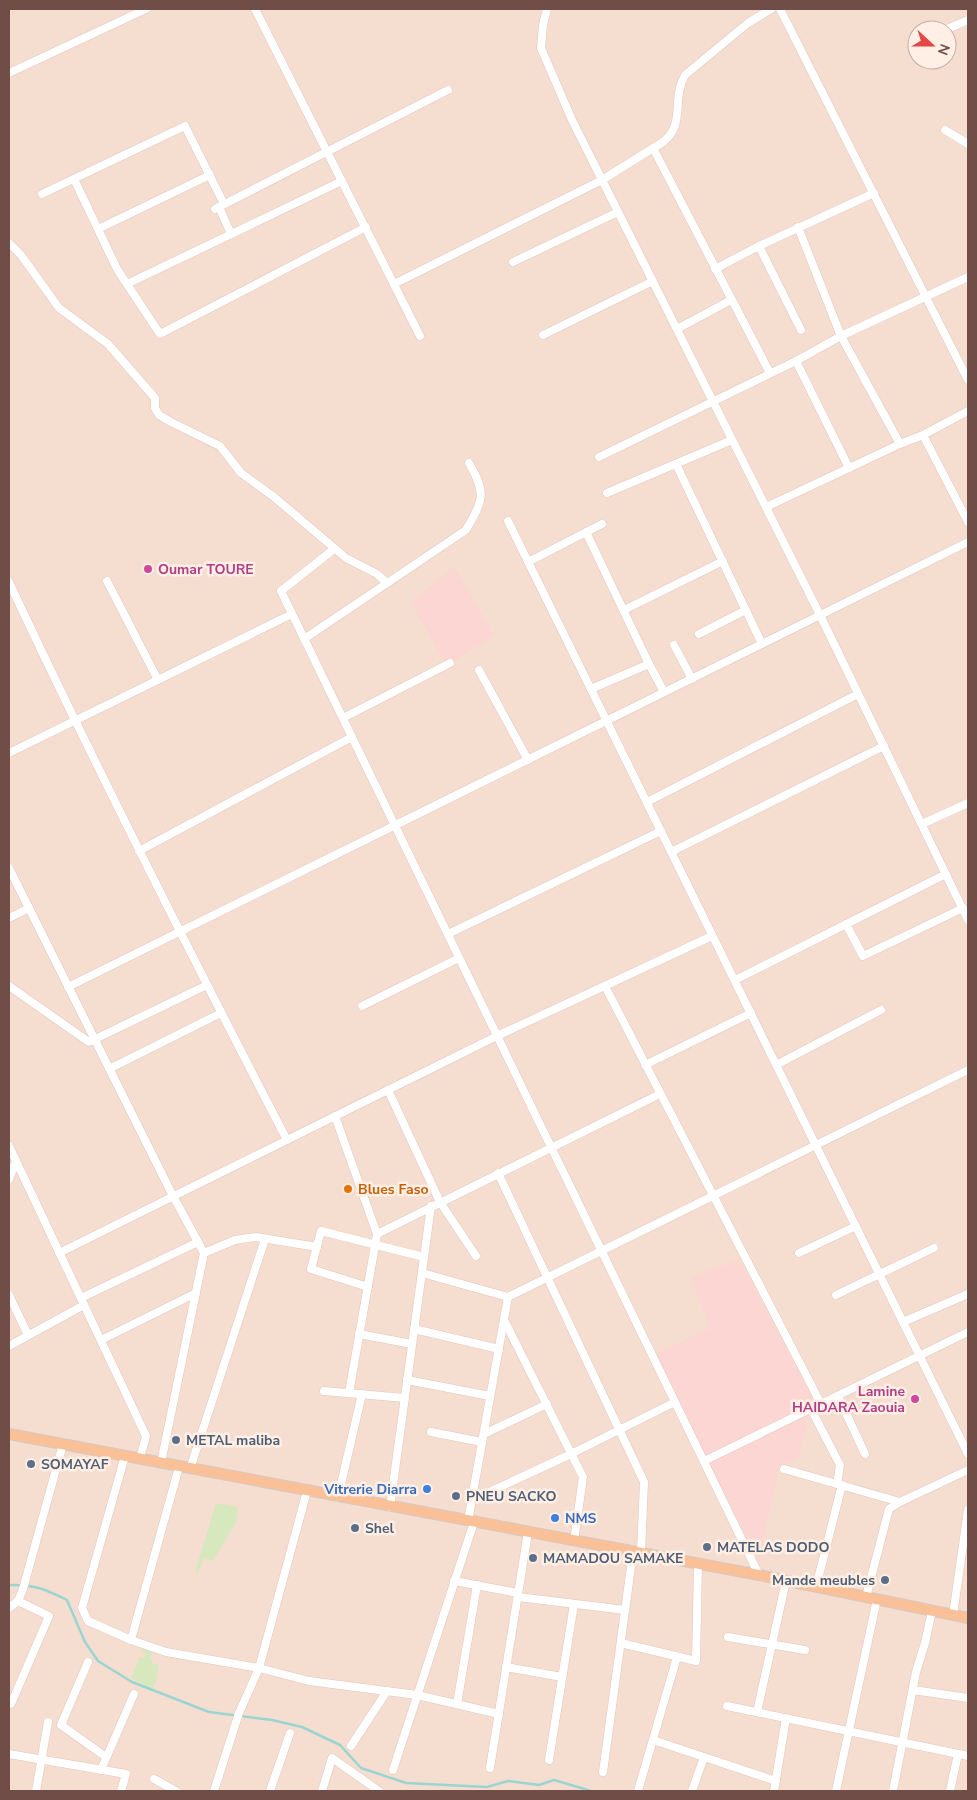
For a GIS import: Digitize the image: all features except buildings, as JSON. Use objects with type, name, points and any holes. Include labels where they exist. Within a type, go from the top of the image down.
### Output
[{"type":"main road","points":[[9,1434],[786,1580],[968,1618]]},
{"type":"street","points":[[9,73],[146,9]]},
{"type":"street","points":[[255,9],[420,336]]},
{"type":"street","points":[[547,9],[543,25],[541,48],[572,120],[820,615],[968,920]]},
{"type":"street","points":[[394,284],[602,180],[654,148],[670,136],[676,127],[679,86],[685,76],[760,12],[771,9]]},
{"type":"street","points":[[780,9],[968,380]]},
{"type":"street","points":[[219,207],[448,90]]},
{"type":"street","points":[[42,194],[185,126],[210,175],[219,207],[231,234]]},
{"type":"street","points":[[945,130],[968,144]]},
{"type":"street","points":[[654,148],[770,373]]},
{"type":"street","points":[[98,229],[210,175]]},
{"type":"street","points":[[74,179],[117,269],[160,334],[366,227]]},
{"type":"street","points":[[127,284],[342,180]]},
{"type":"street","points":[[715,269],[798,227],[874,192]]},
{"type":"street","points":[[513,262],[618,212]]},
{"type":"street","points":[[798,227],[841,336],[900,444]]},
{"type":"street","points":[[9,243],[21,256],[59,308],[108,344],[155,398],[155,408],[159,414],[171,422],[220,446],[241,473],[274,497],[346,558],[376,574],[387,583]]},
{"type":"street","points":[[759,246],[801,330]]},
{"type":"street","points":[[599,457],[796,361],[841,336],[968,277]]},
{"type":"street","points":[[543,335],[653,281]]},
{"type":"street","points":[[677,329],[731,300]]},
{"type":"street","points":[[796,361],[849,468]]},
{"type":"street","points":[[766,507],[923,435],[968,412]]},
{"type":"street","points":[[923,435],[968,522]]},
{"type":"street","points":[[606,493],[732,440]]},
{"type":"street","points":[[304,639],[466,530],[478,510],[482,495],[478,480],[469,463]]},
{"type":"street","points":[[676,464],[762,644]]},
{"type":"street","points":[[508,521],[968,1454]]},
{"type":"street","points":[[528,562],[602,524]]},
{"type":"street","points":[[586,532],[664,692]]},
{"type":"street","points":[[68,987],[968,542]]},
{"type":"street","points":[[334,548],[281,591],[759,1575]]},
{"type":"street","points":[[624,610],[723,561]]},
{"type":"street","points":[[107,581],[158,680]]},
{"type":"street","points":[[9,582],[74,721],[179,932],[287,1140]]},
{"type":"street","points":[[699,634],[746,610]]},
{"type":"street","points":[[9,753],[292,614]]},
{"type":"street","points":[[674,645],[692,679]]},
{"type":"street","points":[[343,718],[450,663]]},
{"type":"street","points":[[591,689],[649,664]]},
{"type":"street","points":[[479,670],[528,760]]},
{"type":"street","points":[[647,802],[858,694]]},
{"type":"street","points":[[139,850],[352,737]]},
{"type":"street","points":[[671,852],[884,746]]},
{"type":"street","points":[[922,824],[968,802]]},
{"type":"street","points":[[448,934],[661,831]]},
{"type":"street","points":[[9,868],[108,1069],[204,1253],[161,1463]]},
{"type":"street","points":[[734,980],[946,874]]},
{"type":"street","points":[[9,918],[29,908]]},
{"type":"street","points":[[846,924],[863,956],[963,908]]},
{"type":"street","points":[[59,1253],[497,1036],[712,936]]},
{"type":"street","points":[[362,1006],[459,958]]},
{"type":"street","points":[[9,986],[89,1042],[207,985]]},
{"type":"street","points":[[605,986],[821,1404]]},
{"type":"street","points":[[776,1065],[882,1010]]},
{"type":"street","points":[[108,1069],[221,1013]]},
{"type":"street","points":[[645,1065],[751,1013]]},
{"type":"street","points":[[422,1273],[508,1297],[968,1070]]},
{"type":"street","points":[[388,1090],[440,1202],[476,1256]]},
{"type":"street","points":[[377,1234],[660,1094]]},
{"type":"street","points":[[335,1116],[377,1234],[349,1393]]},
{"type":"street","points":[[9,1146],[146,1436],[140,1458]]},
{"type":"street","points":[[9,1179],[16,1161]]},
{"type":"street","points":[[498,1174],[644,1482],[637,1553],[625,1610],[603,1772]]},
{"type":"street","points":[[390,1507],[431,1206]]},
{"type":"street","points":[[799,1253],[856,1226]]},
{"type":"street","points":[[368,1286],[311,1269],[321,1231],[424,1258]]},
{"type":"street","points":[[204,1253],[235,1240],[256,1238],[316,1247]]},
{"type":"street","points":[[190,1469],[265,1239]]},
{"type":"street","points":[[9,1346],[82,1301],[198,1242]]},
{"type":"street","points":[[836,1294],[934,1248]]},
{"type":"street","points":[[101,1340],[196,1293]]},
{"type":"street","points":[[903,1322],[968,1294]]},
{"type":"street","points":[[9,1295],[28,1335]]},
{"type":"street","points":[[393,1770],[471,1521],[472,1500],[508,1297]]},
{"type":"street","points":[[504,1320],[583,1477],[574,1541]]},
{"type":"street","points":[[414,1329],[499,1349]]},
{"type":"street","points":[[704,1461],[968,1332]]},
{"type":"street","points":[[359,1334],[412,1344]]},
{"type":"street","points":[[407,1380],[490,1396]]},
{"type":"street","points":[[324,1390],[405,1398]]},
{"type":"street","points":[[338,1497],[362,1394]]},
{"type":"street","points":[[838,1396],[865,1454]]},
{"type":"street","points":[[472,1500],[571,1454],[675,1402]]},
{"type":"street","points":[[431,1432],[483,1438],[547,1404]]},
{"type":"street","points":[[811,1409],[840,1465],[839,1485],[816,1587]]},
{"type":"street","points":[[9,1608],[18,1601],[23,1590],[63,1444]]},
{"type":"street","points":[[126,1456],[82,1608],[88,1621],[131,1640],[166,1652],[259,1668],[309,1681],[417,1695],[499,1714]]},
{"type":"street","points":[[131,1640],[179,1466]]},
{"type":"street","points":[[784,1469],[900,1502]]},
{"type":"street","points":[[866,1597],[889,1510],[900,1502],[968,1470]]},
{"type":"street","points":[[214,1791],[239,1715],[259,1668],[307,1490]]},
{"type":"street","points":[[953,1615],[968,1510]]},
{"type":"street","points":[[490,1768],[528,1532]]},
{"type":"street","points":[[621,1643],[696,1661],[698,1564]]},
{"type":"street","points":[[454,1580],[518,1595],[625,1610]]},
{"type":"street","points":[[757,1712],[786,1580]]},
{"type":"street","points":[[457,1704],[477,1585]]},
{"type":"street","points":[[836,1791],[878,1599]]},
{"type":"street","points":[[9,1704],[11,1704],[49,1616],[18,1601]]},
{"type":"street","points":[[549,1760],[574,1604]]},
{"type":"street","points":[[893,1791],[916,1672],[932,1611]]},
{"type":"street","points":[[728,1637],[805,1650]]},
{"type":"street","points":[[638,1791],[677,1657]]},
{"type":"street","points":[[88,1662],[61,1725],[106,1757]]},
{"type":"street","points":[[506,1668],[562,1677]]},
{"type":"street","points":[[914,1690],[968,1698]]},
{"type":"street","points":[[351,1746],[387,1691]]},
{"type":"street","points":[[101,1770],[134,1694]]},
{"type":"street","points":[[727,1706],[968,1756]]},
{"type":"street","points":[[774,1791],[786,1718]]},
{"type":"street","points":[[36,1791],[48,1722]]},
{"type":"street","points":[[270,1791],[290,1733]]},
{"type":"street","points":[[653,1740],[776,1781]]},
{"type":"street","points":[[9,1754],[126,1774],[121,1791]]},
{"type":"street","points":[[950,1791],[958,1754]]},
{"type":"street","points":[[692,1791],[704,1757]]},
{"type":"street","points":[[322,1791],[332,1758],[379,1791]]},
{"type":"street","points":[[154,1779],[176,1791]]},
{"type":"shaded area","points":[[9,9],[968,9],[968,1791],[9,1791]]},
{"type":"shaded area","points":[[454,567],[494,636],[447,665],[411,603]]},
{"type":"shaded area","points":[[739,1260],[813,1400],[798,1458],[779,1466],[759,1561],[652,1355],[711,1328],[690,1277]]},
{"type":"green space","points":[[216,1503],[238,1507],[237,1521],[213,1561],[204,1558],[198,1573],[195,1572]]},
{"type":"green space","points":[[146,1646],[153,1651],[150,1658],[152,1663],[159,1665],[157,1679],[152,1690],[131,1679],[139,1657],[144,1658],[145,1653],[141,1652],[142,1648]]},
{"type":"waterway","points":[[9,1585],[25,1585],[39,1588],[67,1600],[85,1642],[98,1661],[132,1682],[209,1712],[272,1720],[302,1727],[340,1745],[361,1768],[406,1783],[487,1787],[508,1781],[539,1785],[554,1780],[591,1791]]},
{"type":"place","name":"Oumar TOURE","points":[[148,569]]},
{"type":"place","name":"Blues Faso","points":[[348,1189]]},
{"type":"place","name":"Lamine HAIDARA Zaouia","points":[[915,1399]]},
{"type":"place","name":"METAL maliba","points":[[176,1440]]},
{"type":"place","name":"SOMAYAF","points":[[31,1464]]},
{"type":"place","name":"Vitrerie Diarra","points":[[427,1489]]},
{"type":"place","name":"PNEU SACKO","points":[[456,1496]]},
{"type":"place","name":"NMS","points":[[555,1518]]},
{"type":"place","name":"Shel","points":[[355,1528]]},
{"type":"place","name":"MATELAS DODO","points":[[707,1547]]},
{"type":"place","name":"MAMADOU SAMAKE","points":[[533,1558]]},
{"type":"place","name":"Mande meubles","points":[[885,1580]]}]
